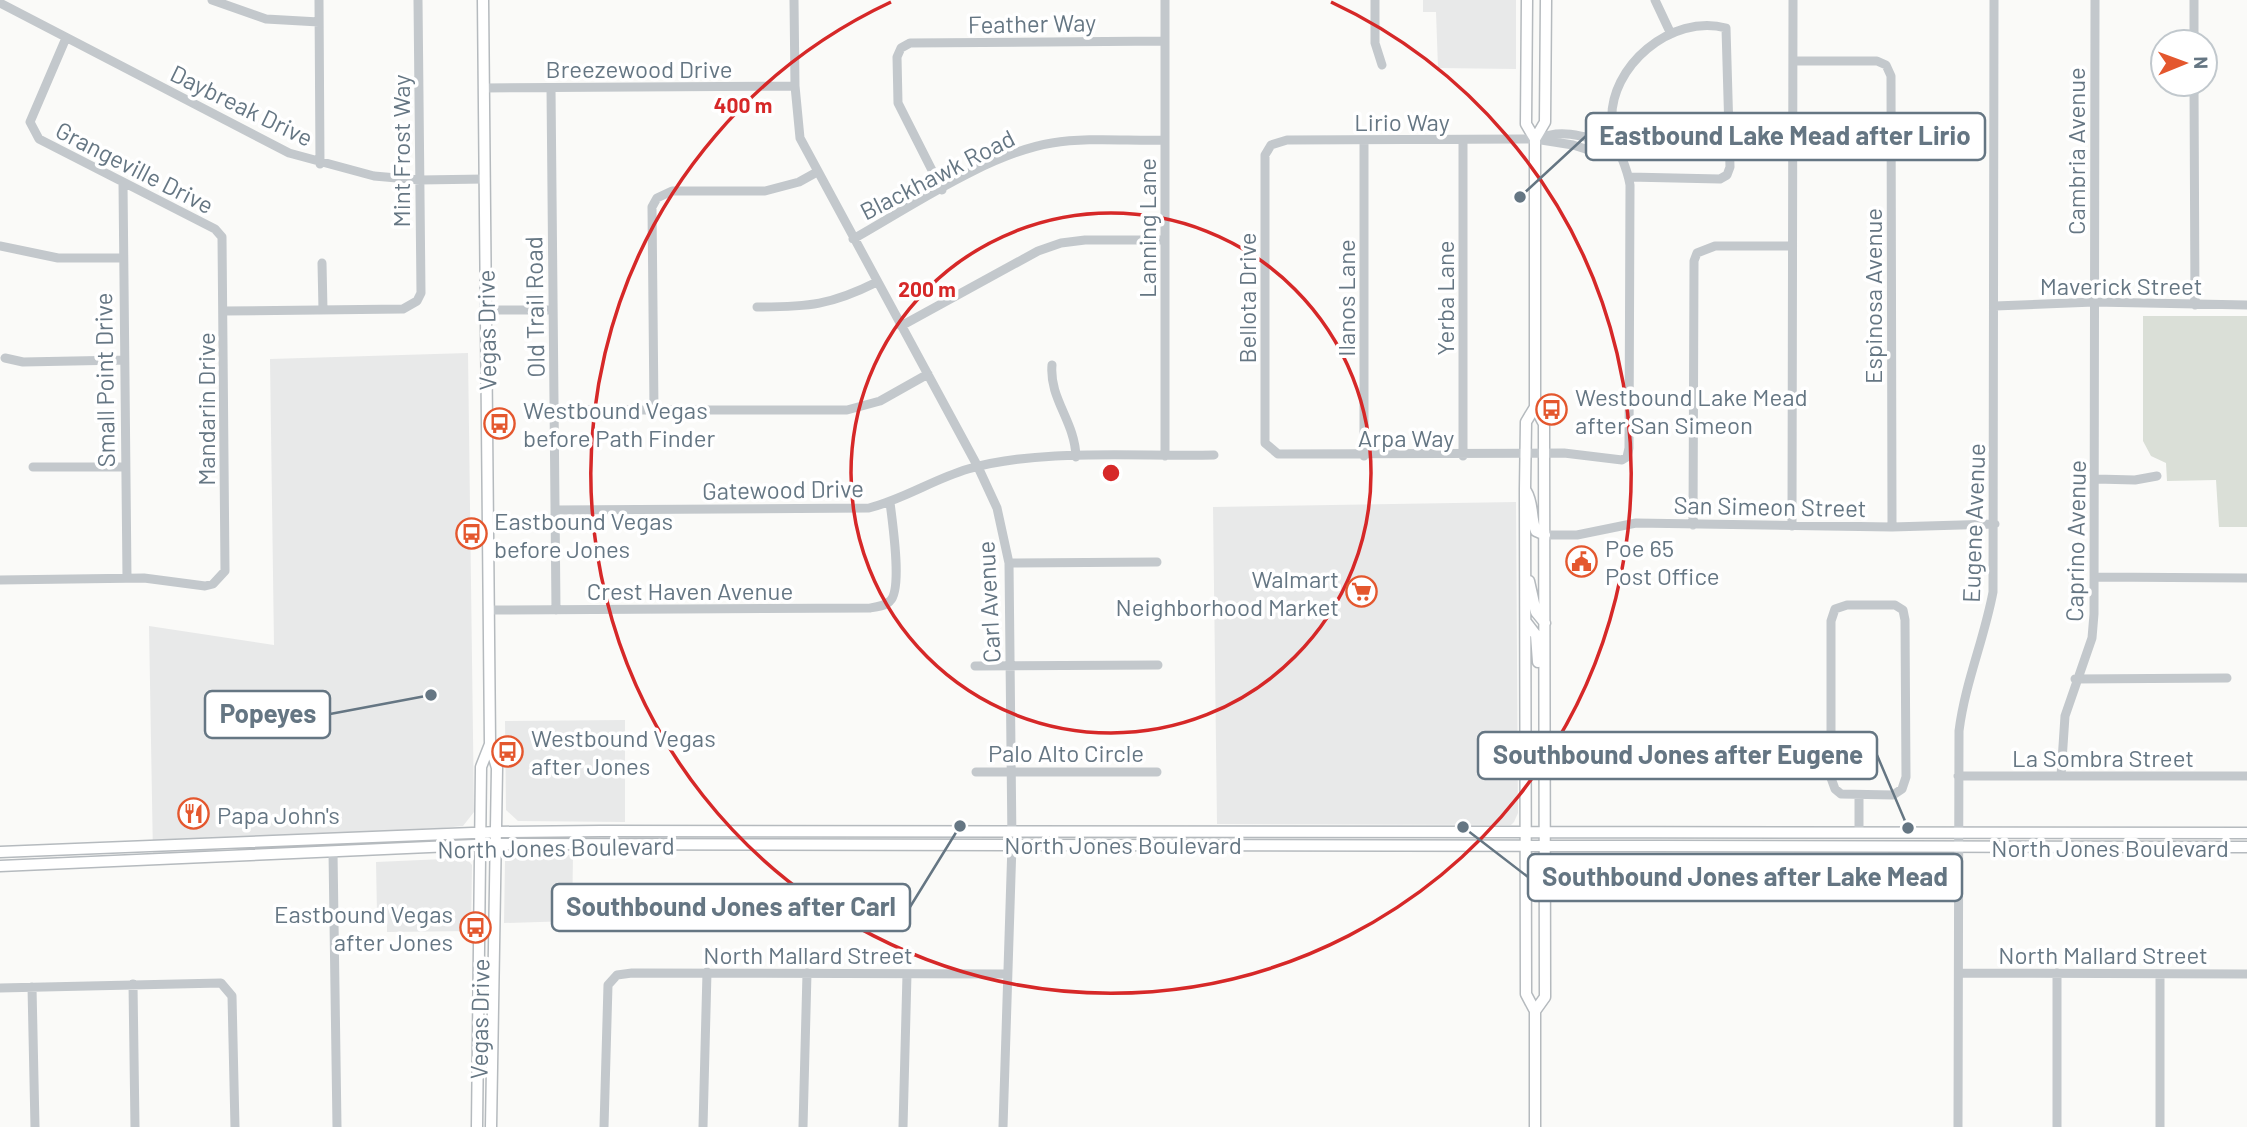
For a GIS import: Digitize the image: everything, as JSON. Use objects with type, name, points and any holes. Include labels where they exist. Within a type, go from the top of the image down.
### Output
[{"type":"main road","name":"Vegas Drive","points":[[483,0],[490,744],[497,768],[491,1127]]},
{"type":"main road","points":[[1535,139],[1526,124],[1527,2],[1546,2],[1545,122],[1535,139],[1535,407],[1544,424],[1545,997],[1535,1012]]},
{"type":"main road","points":[[1535,407],[1526,422],[1525,455],[1527,998],[1535,1012],[1535,1127]]},
{"type":"main road","points":[[1525,489],[1533,502],[1533,525],[1536,531],[1545,535]]},
{"type":"main road","points":[[1526,571],[1536,612],[1545,623]]},
{"type":"main road","points":[[1526,622],[1536,635],[1539,675],[1544,691]]},
{"type":"main road","name":"Vegas Drive","points":[[477,1127],[481,767],[490,744]]},
{"type":"main road","points":[[755,830],[755,844]]},
{"type":"main road","points":[[1218,845],[1232,838],[1264,838],[1283,830]]},
{"type":"main road","name":"North Jones Boulevard","points":[[0,852],[482,832],[1283,830],[2247,833]]},
{"type":"main road","points":[[1271,845],[1280,837],[1319,836],[1330,831]]},
{"type":"main road","points":[[1792,847],[1793,832]]},
{"type":"main road","points":[[333,852],[367,837]]},
{"type":"main road","points":[[245,842],[245,856]]},
{"type":"main road","name":"North Jones Boulevard","points":[[0,866],[482,847],[497,844],[2247,847]]},
{"type":"street","points":[[212,0],[266,19],[319,22]]},
{"type":"street","points":[[318,0],[320,164]]},
{"type":"street","name":"Mint Frost Way","points":[[323,310],[403,309],[417,301],[421,293],[418,0]]},
{"type":"street","name":"Carl Avenue","points":[[794,0],[795,86],[800,138],[978,467],[1005,533],[1009,563],[1012,844],[1003,1127]]},
{"type":"street","name":"Lanning Lane","points":[[1165,0],[1165,456]]},
{"type":"street","points":[[1375,0],[1375,43],[1382,65]]},
{"type":"street","points":[[1655,0],[1671,34]]},
{"type":"street","points":[[1792,526],[1793,0]]},
{"type":"street","name":"Eugene Avenue","points":[[1958,1127],[1958,776],[1962,704],[1985,635],[1993,592],[1994,0]]},
{"type":"street","name":"Cambria Avenue","points":[[2094,303],[2095,0]]},
{"type":"street","points":[[2194,0],[2194,28]]},
{"type":"street","name":"Daybreak Drive","points":[[0,3],[289,153],[320,164],[374,176],[420,180],[485,179]]},
{"type":"street","points":[[1720,26],[1726,28],[1729,34],[1730,167],[1727,175],[1720,179],[1629,177],[1615,141],[1613,107],[1625,71],[1640,55],[1671,34],[1687,29],[1720,26]]},
{"type":"street","name":"Grangeville Drive","points":[[66,38],[30,122],[39,139],[215,229],[222,237]]},
{"type":"street","name":"Feather Way","points":[[942,190],[898,103],[897,57],[901,48],[910,43],[1165,41]]},
{"type":"street","name":"Espinosa Avenue","points":[[1793,61],[1877,61],[1886,65],[1891,76],[1892,527]]},
{"type":"street","name":"Breezewood Drive","points":[[484,88],[795,86]]},
{"type":"street","name":"Old Trail Road","points":[[551,88],[556,610]]},
{"type":"street","points":[[2194,98],[2195,305]]},
{"type":"street","name":"Lirio Way","points":[[1271,145],[1287,140],[1535,139],[1573,145],[1595,152],[1615,141]]},
{"type":"street","name":"Blackhawk Road","points":[[853,239],[1021,150],[1051,143],[1165,140]]},
{"type":"street","name":"Ilanos Lane","points":[[1364,140],[1364,456]]},
{"type":"street","name":"Yerba Lane","points":[[1463,140],[1463,456]]},
{"type":"street","name":"Bellota Drive","points":[[1270,450],[1265,443],[1265,155],[1271,145]]},
{"type":"street","points":[[654,410],[652,207],[657,198],[672,191],[780,189],[817,172]]},
{"type":"street","name":"Arpa Way","points":[[1270,450],[1278,454],[1364,456],[1563,453],[1606,461],[1627,457],[1629,177]]},
{"type":"street","name":"Small Point Drive","points":[[124,183],[122,258],[127,578]]},
{"type":"street","name":"Mandarin Drive","points":[[127,578],[205,586],[219,579],[225,571],[222,237]]},
{"type":"street","points":[[901,326],[1038,251],[1060,243],[1165,240]]},
{"type":"street","points":[[0,246],[58,258],[122,258]]},
{"type":"street","points":[[1693,525],[1693,261],[1697,253],[1715,246],[1792,246]]},
{"type":"street","points":[[224,311],[323,310],[322,262]]},
{"type":"street","points":[[757,307],[808,307],[840,300],[877,282]]},
{"type":"street","name":"Maverick Street","points":[[1995,306],[2094,303],[2247,305]]},
{"type":"street","name":"Caprino Avenue","points":[[2061,776],[2063,726],[2075,679],[2092,638],[2096,479],[2094,303]]},
{"type":"street","points":[[486,310],[553,310]]},
{"type":"street","points":[[5,358],[23,362],[124,360]]},
{"type":"street","points":[[1052,365],[1051,379],[1073,428],[1076,457]]},
{"type":"street","points":[[554,410],[847,410],[880,401],[928,374]]},
{"type":"street","name":"Gatewood Drive","points":[[555,510],[869,508],[978,467],[1013,460],[1214,456]]},
{"type":"street","points":[[33,467],[124,467]]},
{"type":"street","points":[[2096,479],[2134,480],[2157,476]]},
{"type":"street","name":"Crest Haven Avenue","points":[[489,610],[870,608],[890,602],[896,581],[890,502]]},
{"type":"street","name":"San Simeon Street","points":[[1545,535],[1577,535],[1636,523],[1892,527],[1995,524]]},
{"type":"street","points":[[1009,563],[1157,562]]},
{"type":"street","points":[[0,580],[127,578]]},
{"type":"street","points":[[2095,578],[2247,578]]},
{"type":"street","points":[[1847,605],[1895,605],[1903,610],[1906,777],[1902,789],[1893,794],[1859,795],[1841,794],[1835,789],[1831,778],[1831,621],[1835,609],[1847,605]]},
{"type":"street","points":[[975,666],[1158,665]]},
{"type":"street","points":[[2075,679],[2227,678]]},
{"type":"street","name":"Palo Alto Circle","points":[[976,772],[1157,772]]},
{"type":"street","name":"La Sombra Street","points":[[1958,776],[2247,776]]},
{"type":"street","points":[[1859,795],[1859,832]]},
{"type":"street","points":[[333,852],[337,1127]]},
{"type":"street","points":[[703,1127],[707,972]]},
{"type":"street","name":"North Mallard Street","points":[[604,1127],[608,985],[617,975],[707,972],[1007,974]]},
{"type":"street","points":[[803,1127],[807,973]]},
{"type":"street","name":"North Mallard Street","points":[[1959,973],[2247,974]]},
{"type":"street","points":[[2057,973],[2057,1127]]},
{"type":"street","points":[[903,1127],[907,974]]},
{"type":"street","points":[[2160,974],[2160,1127]]},
{"type":"street","points":[[0,988],[220,983],[232,996],[235,1127]]},
{"type":"street","points":[[133,984],[135,1127]]},
{"type":"street","points":[[32,987],[35,1127]]},
{"type":"shaded area","points":[[1423,0],[1516,0],[1516,69],[1438,68],[1436,12],[1423,12]]},
{"type":"shaded area","points":[[2143,316],[2247,316],[2247,527],[2219,527],[2216,480],[2167,481],[2166,463],[2151,456],[2143,441]]},
{"type":"shaded area","points":[[468,353],[474,812],[463,826],[153,856],[149,626],[274,645],[270,359]]},
{"type":"shaded area","points":[[1516,502],[1518,813],[1514,822],[1511,825],[1217,824],[1213,507]]},
{"type":"shaded area","points":[[625,720],[625,822],[518,821],[506,810],[505,721]]},
{"type":"shaded area","points":[[514,854],[573,855],[572,921],[504,923],[505,861]]},
{"type":"shaded area","points":[[466,858],[472,865],[471,931],[387,932],[387,915],[377,914],[376,862]]},
{"type":"place","name":"Eastbound Lake Mead after Lirio","points":[[1520,197]]},
{"type":"place","name":"Westbound Lake Mead after San Simeon","points":[[1552,410]]},
{"type":"place","name":"Westbound Vegas before Path Finder","points":[[500,423]]},
{"type":"place","name":"Eastbound Vegas before Jones","points":[[471,534]]},
{"type":"place","name":"Poe 65 Post Office","points":[[1582,561]]},
{"type":"place","name":"Walmart Neighborhood Market","points":[[1362,592]]},
{"type":"place","name":"Popeyes","points":[[431,695]]},
{"type":"place","name":"Westbound Vegas after Jones","points":[[508,751]]},
{"type":"place","name":"Papa John's","points":[[194,814]]},
{"type":"place","name":"Southbound Jones after Carl","points":[[960,826]]},
{"type":"place","name":"Southbound Jones after Lake Mead","points":[[1463,827]]},
{"type":"place","name":"Southbound Jones after Eugene","points":[[1908,828]]},
{"type":"place","name":"Eastbound Vegas after Jones","points":[[476,927]]}]
